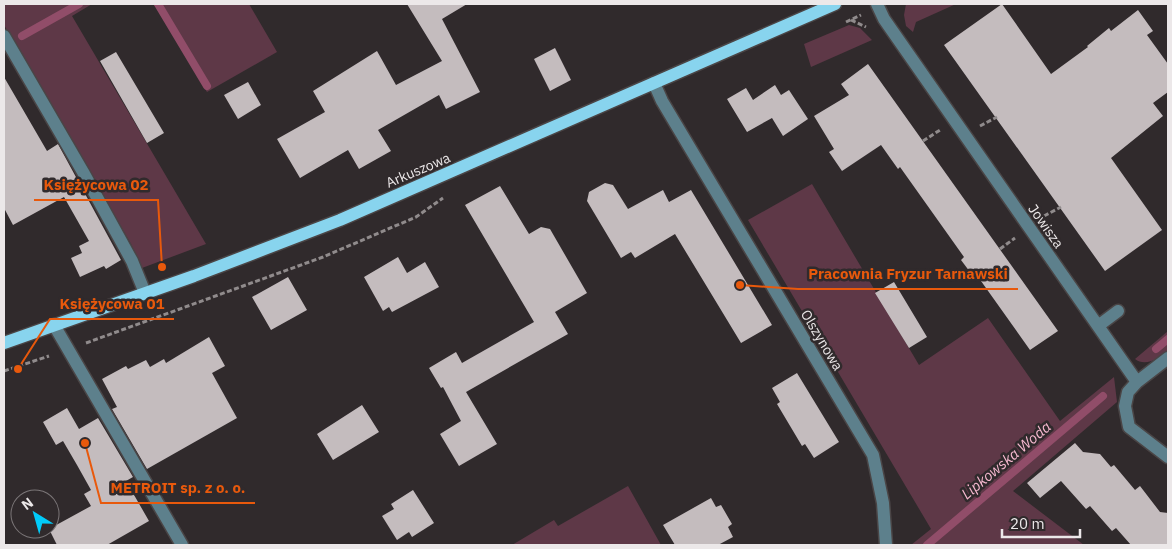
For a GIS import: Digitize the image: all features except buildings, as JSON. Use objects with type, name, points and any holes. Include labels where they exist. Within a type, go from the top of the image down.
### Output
[{"type":"main road","name":"Arkuszowa","points":[[4,343],[145,293],[340,220],[835,4]]},
{"type":"street","name":"Jowisza","points":[[877,4],[884,19],[1137,382]]},
{"type":"street","points":[[4,36],[132,260],[145,293]]},
{"type":"street","name":"Olszynowa","points":[[654,83],[662,101],[873,455],[883,503],[886,545]]},
{"type":"street","points":[[1098,326],[1118,310]]},
{"type":"street","points":[[54,326],[182,545]]},
{"type":"street","points":[[1168,358],[1137,382],[1128,392],[1125,406],[1129,427],[1168,458]]},
{"type":"path","points":[[975,128],[997,117]]},
{"type":"path","points":[[923,141],[940,129]]},
{"type":"path","points":[[1039,219],[1061,207]]},
{"type":"path","points":[[1000,249],[1017,237]]},
{"type":"shaded area","points":[[4,4],[92,4],[72,16],[206,244],[142,268],[131,244],[4,25]]},
{"type":"shaded area","points":[[154,4],[249,4],[277,52],[207,92]]},
{"type":"shaded area","points":[[906,4],[956,4],[916,22],[913,32],[906,26],[904,15]]},
{"type":"shaded area","points":[[849,25],[860,28],[872,40],[811,67],[804,44]]},
{"type":"shaded area","points":[[812,184],[919,365],[988,318],[1060,421],[1114,377],[1117,402],[1013,491],[1084,545],[911,545],[931,529],[748,220]]},
{"type":"shaded area","points":[[1168,331],[1168,352],[1148,362],[1135,359]]},
{"type":"shaded area","points":[[628,486],[661,545],[512,545],[554,520],[558,526]]},
{"type":"waterway","points":[[22,36],[79,4]]},
{"type":"waterway","points":[[158,4],[207,86]]},
{"type":"waterway","name":"Lipkowska Woda","points":[[1156,349],[1168,339]]},
{"type":"waterway","name":"Lipkowska Woda","points":[[927,545],[1103,396]]},
{"type":"place","name":"Księżycowa 02","points":[[162,267]]},
{"type":"place","name":"Pracownia Fryzur Tarnawski","points":[[740,285]]},
{"type":"place","name":"Księżycowa 01","points":[[18,369]]},
{"type":"place","name":"METROIT sp. z o. o.","points":[[85,443]]}]
